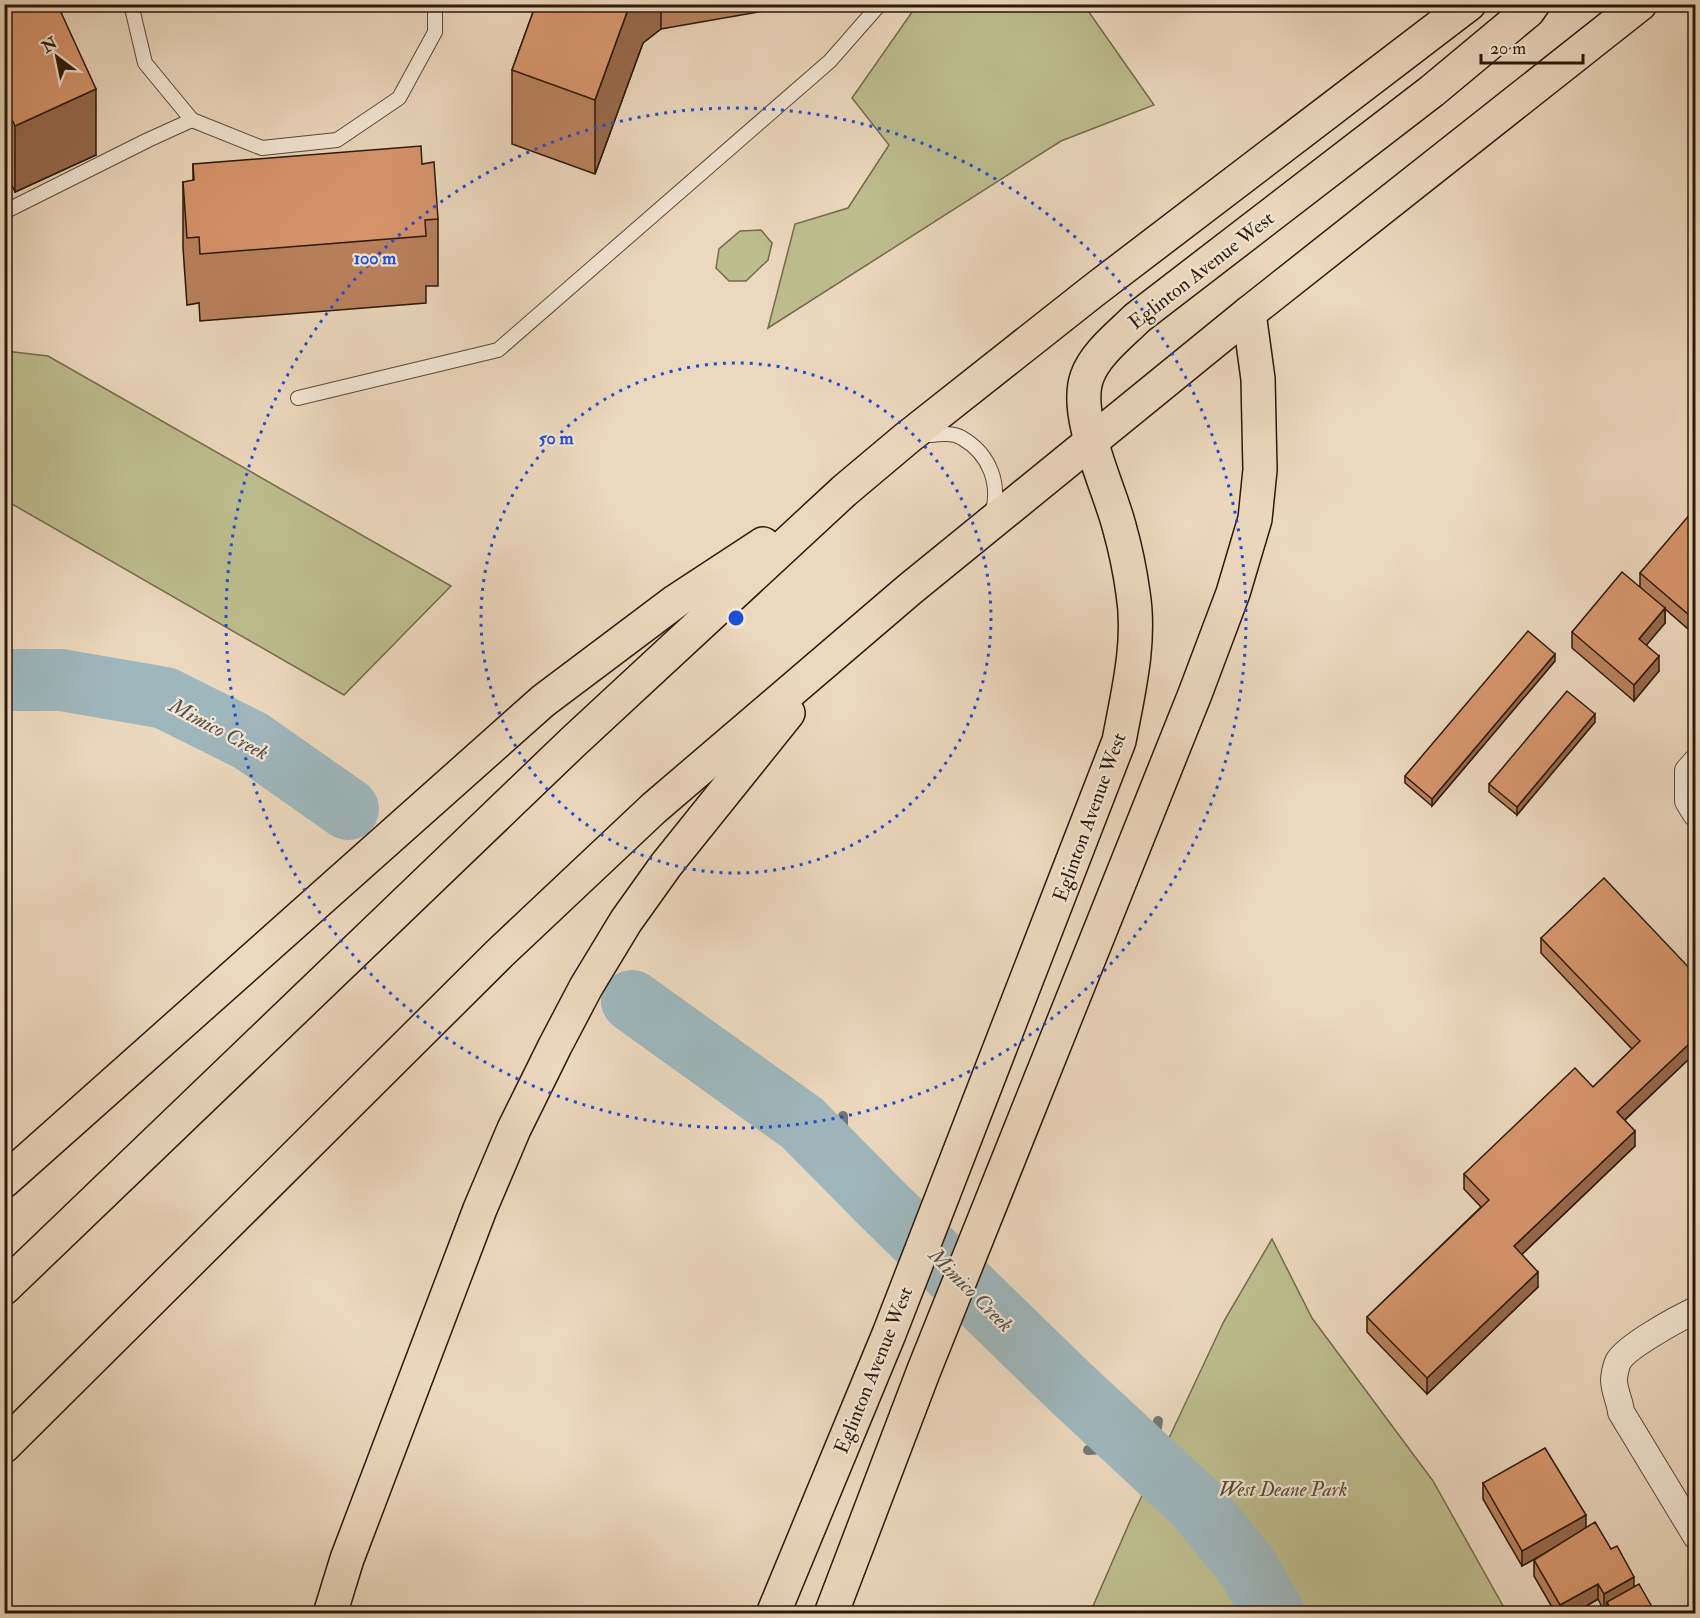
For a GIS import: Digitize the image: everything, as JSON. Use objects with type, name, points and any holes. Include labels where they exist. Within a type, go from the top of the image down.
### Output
[{"type":"main road","points":[[4,1287],[573,742],[844,490],[1093,291],[1469,4]]},
{"type":"main road","name":"Eglinton Avenue West","points":[[773,1614],[889,1334],[1119,741],[1135,639],[1134,595],[1119,526],[1092,442],[1083,405],[1087,377],[1098,358],[1137,318],[1432,91],[1528,11],[1533,4]]},
{"type":"main road","points":[[4,1446],[500,953],[654,808],[857,633],[989,525],[1249,313],[1640,4]]},
{"type":"main road","points":[[831,1614],[924,1370],[1196,694],[1233,593],[1252,530],[1260,459],[1258,379],[1249,313]]},
{"type":"main road","points":[[4,1181],[543,701],[676,601],[844,490]]},
{"type":"main road","points":[[330,1614],[347,1559],[480,1209],[519,1119],[586,987],[626,921],[666,865],[781,720],[857,633]]},
{"type":"street","points":[[1695,762],[1688,771],[1688,801],[1695,814]]},
{"type":"street","points":[[1695,1310],[1677,1318],[1642,1340],[1618,1360],[1614,1381],[1620,1401],[1620,1412],[1695,1536]]},
{"type":"lane","points":[[131,4],[145,63],[192,120],[262,148],[337,140],[399,98],[435,32],[435,4]]},
{"type":"lane","points":[[298,398],[498,350],[830,61],[880,4]]},
{"type":"lane","points":[[4,212],[192,120]]},
{"type":"lane","points":[[907,438],[944,434],[962,437],[981,454],[993,474],[997,499],[989,525]]},
{"type":"green space","points":[[917,5],[1084,5],[1154,105],[1061,141],[768,328],[795,224],[848,208],[889,145],[852,98]]},
{"type":"green space","points":[[761,230],[772,243],[768,260],[746,281],[729,281],[716,268],[719,249],[740,231]]},
{"type":"green space","points":[[5,351],[48,356],[451,586],[344,695],[5,500]]},
{"type":"green space","name":"West Deane Park","points":[[1272,1239],[1312,1318],[1433,1481],[1507,1613],[1090,1613],[1131,1519],[1224,1321]]},
{"type":"building","points":[[4,4],[50,4],[53,11],[59,8],[96,89],[15,126],[4,103]]},
{"type":"building","points":[[536,4],[630,4],[595,100],[512,70]]},
{"type":"building","points":[[421,146],[422,164],[434,162],[438,219],[425,220],[426,236],[200,254],[199,237],[187,238],[183,182],[194,180],[193,164]]},
{"type":"building","points":[[1691,513],[1695,517],[1695,620],[1640,573]]},
{"type":"building","points":[[1622,572],[1665,608],[1639,639],[1659,656],[1634,685],[1572,632]]},
{"type":"building","points":[[1528,631],[1555,654],[1432,799],[1405,776]]},
{"type":"building","points":[[1567,691],[1595,714],[1517,807],[1489,784]]},
{"type":"building","points":[[1604,878],[1695,974],[1695,1048],[1690,1043],[1617,1112],[1635,1131],[1514,1246],[1538,1272],[1427,1378],[1367,1317],[1489,1200],[1464,1174],[1575,1068],[1593,1087],[1640,1041],[1541,938]]},
{"type":"building","points":[[1545,1448],[1586,1515],[1522,1551],[1483,1483]]},
{"type":"building","points":[[1595,1522],[1611,1549],[1617,1546],[1634,1577],[1604,1594],[1598,1584],[1560,1605],[1534,1560]]},
{"type":"building","points":[[1639,1584],[1656,1614],[1595,1614],[1609,1606],[1607,1602]]},
{"type":"waterway","name":"Mimico Creek","points":[[4,680],[61,680],[165,698],[251,741],[348,809]]},
{"type":"waterway","name":"Mimico Creek","points":[[632,1001],[802,1123],[1069,1386],[1197,1505],[1249,1569],[1274,1614]]},
{"type":"waterway","points":[[843,1116],[843,1165]]},
{"type":"waterway","points":[[1151,1464],[1158,1421]]},
{"type":"waterway","points":[[1088,1450],[1133,1447]]}]
